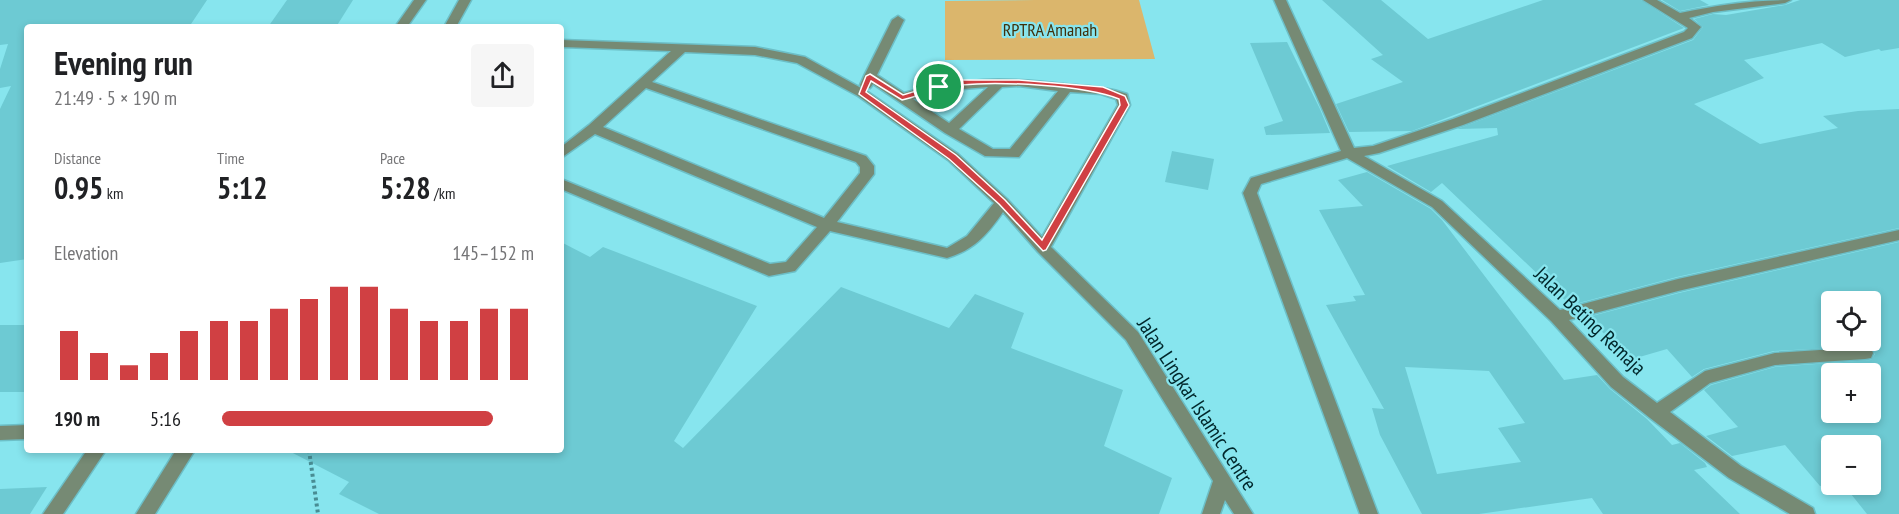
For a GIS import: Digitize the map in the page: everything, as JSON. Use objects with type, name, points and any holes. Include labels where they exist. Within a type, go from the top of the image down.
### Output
[{"type":"street","points":[[403,24],[420,0]]},
{"type":"street","points":[[452,24],[465,0]]},
{"type":"street","points":[[1280,0],[1349,153]]},
{"type":"street","points":[[1369,514],[1250,193],[1252,186],[1256,181],[1349,153],[1374,150],[1458,122],[1688,35],[1695,27],[1649,0]]},
{"type":"street","points":[[1680,17],[1713,9],[1785,0]]},
{"type":"street","points":[[862,93],[898,20]]},
{"type":"street","name":"Jalan Lingkar Islamic Centre","points":[[564,43],[755,51],[801,60],[862,93],[952,157],[1002,202],[1043,248],[1132,336],[1244,514]]},
{"type":"street","points":[[564,152],[594,128],[683,47]]},
{"type":"street","points":[[870,76],[990,153],[1014,154],[1067,88]]},
{"type":"street","points":[[902,98],[963,82],[1019,82],[1103,90],[1122,97],[1124,105],[1043,248]]},
{"type":"street","points":[[564,185],[769,270],[790,267],[867,174],[867,166],[861,159],[644,83]]},
{"type":"street","points":[[951,130],[999,83]]},
{"type":"street","points":[[594,128],[827,225],[947,253],[961,250],[974,241],[1002,202]]},
{"type":"street","name":"Jalan Beting Remaja","points":[[1349,153],[1437,204],[1557,317],[1617,382],[1735,472],[1806,514]]},
{"type":"street","points":[[1557,317],[1678,285],[1899,235]]},
{"type":"street","points":[[1656,413],[1705,378],[1775,359],[1865,353]]},
{"type":"street","points":[[0,433],[24,432]]},
{"type":"street","points":[[52,514],[95,453]]},
{"type":"street","points":[[145,514],[184,453]]},
{"type":"street","points":[[1211,514],[1222,482]]},
{"type":"path","points":[[309,453],[318,514]]},
{"type":"green space","name":"RPTRA Amanah","points":[[1139,0],[1155,59],[945,60],[945,1]]},
{"type":"building","points":[[0,0],[207,0],[191,24],[24,24],[24,259],[0,263],[0,109],[11,86],[0,88],[0,69],[8,44],[0,45]]},
{"type":"building","points":[[287,0],[353,0],[338,24],[270,24]]},
{"type":"building","points":[[1322,0],[1381,0],[1428,39],[1543,0],[1641,0],[1684,28],[1412,131],[1349,132],[1336,104],[1403,82],[1371,59],[1383,55]]},
{"type":"building","points":[[1662,0],[1700,0],[1709,5],[1680,11]]},
{"type":"building","points":[[1800,0],[1899,0],[1899,48],[1881,51],[1879,49],[1845,57],[1822,43],[1744,60],[1764,78],[1694,104],[1760,144],[1838,128],[1823,116],[1899,109],[1899,228],[1677,277],[1575,304],[1568,303],[1442,183],[1431,192],[1387,166],[1498,135],[1497,128],[1457,129],[1693,40],[1703,27],[1694,19],[1713,14],[1726,15],[1785,5]]},
{"type":"building","points":[[1287,42],[1330,133],[1266,135],[1264,127],[1283,121],[1250,43]]},
{"type":"building","points":[[1172,151],[1214,159],[1208,190],[1165,182]]},
{"type":"building","points":[[1367,172],[1431,209],[1442,220],[1564,380],[1597,375],[1610,389],[1647,419],[1672,445],[1680,443],[1705,463],[1707,467],[1694,470],[1740,514],[1603,514],[1592,498],[1479,514],[1422,514],[1380,435],[1372,408],[1384,409],[1326,305],[1356,301],[1353,296],[1365,295],[1319,210],[1363,206],[1338,180]],"holes":[[[1405,367],[1489,371],[1525,423],[1498,428],[1521,462],[1437,474]]]},
{"type":"building","points":[[1899,242],[1899,514],[1867,514],[1852,495],[1881,495],[1881,435],[1821,435],[1820,486],[1785,445],[1732,456],[1706,436],[1738,427],[1704,390],[1711,385],[1775,367],[1821,364],[1821,423],[1881,423],[1881,363],[1830,363],[1871,360],[1875,354],[1874,351],[1881,351],[1881,291],[1821,291],[1821,349],[1774,351],[1704,369],[1692,377],[1667,349],[1629,360],[1588,317],[1679,293]]},
{"type":"building","points":[[564,244],[590,257],[603,247],[757,306],[674,441],[683,448],[841,287],[949,328],[975,294],[1024,313],[1011,348],[1123,390],[1104,446],[1172,478],[1159,514],[379,514],[339,494],[349,482],[293,453],[564,453]]},
{"type":"building","points":[[0,325],[24,325],[24,392],[0,392]]},
{"type":"building","points":[[47,487],[30,514],[0,514],[0,489]]},
{"type":"route","points":[[870,76],[902,98],[939,87],[963,82],[1019,82],[1103,90],[1122,97],[1124,105],[1043,248],[1002,202],[952,157],[862,93],[870,76]]}]
